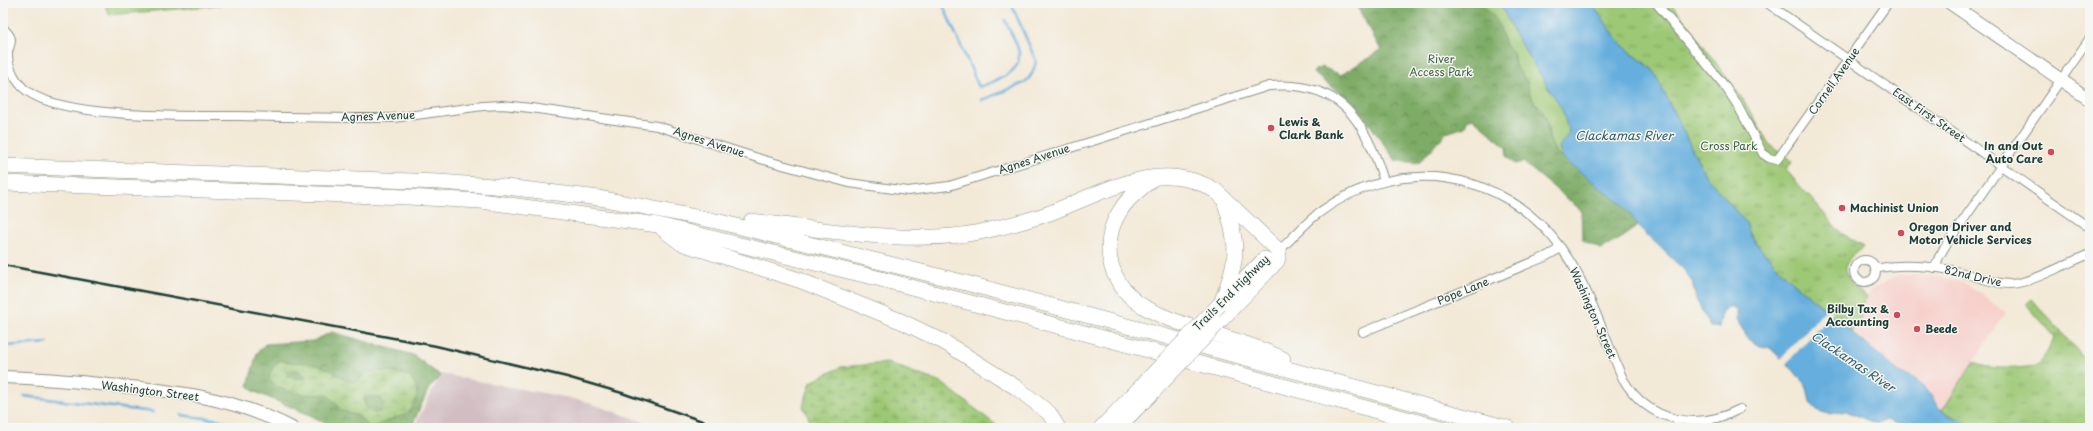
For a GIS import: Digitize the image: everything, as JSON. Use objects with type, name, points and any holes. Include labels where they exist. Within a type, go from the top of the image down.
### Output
[{"type":"highway","points":[[3,166],[148,173],[359,178],[467,184],[599,198],[774,234],[974,285],[1508,428]]},
{"type":"highway","points":[[676,213],[885,236],[932,237],[978,232],[1020,222],[1049,213],[1122,183],[1178,176],[1192,179],[1216,191],[1279,251]]},
{"type":"highway","points":[[1152,179],[1124,204],[1111,227],[1109,244],[1110,264],[1124,290],[1145,308],[1172,319],[1274,354],[1320,377]]},
{"type":"highway","points":[[3,183],[430,198],[541,208],[658,225],[881,279],[1441,428]]},
{"type":"highway","points":[[1224,199],[1234,231],[1236,251],[1227,304]]},
{"type":"highway","points":[[658,225],[681,242],[799,280],[903,322],[944,342],[1017,388],[1049,413],[1058,428]]},
{"type":"highway","name":"Trails End Highway","points":[[1101,428],[1141,395],[1227,304],[1271,253],[1279,251]]},
{"type":"highway","name":"Trails End Highway","points":[[1117,428],[1141,395]]},
{"type":"main road","points":[[1950,3],[2090,100]]},
{"type":"main road","name":"Washington Street","points":[[3,377],[35,378],[168,390],[231,403],[292,428]]},
{"type":"street","name":"East First Street","points":[[1767,3],[2090,228]]},
{"type":"street","name":"Cornell Avenue","points":[[1659,4],[1724,85],[1738,106],[1763,154],[1769,158],[1779,159],[1888,3]]},
{"type":"street","name":"Agnes Avenue","points":[[3,28],[10,35],[7,41],[9,63],[16,82],[27,92],[68,107],[103,111],[184,116],[369,118],[393,118],[487,106],[531,108],[657,126],[764,160],[849,183],[908,191],[956,184],[1269,86],[1297,86],[1325,94],[1334,99],[1351,114],[1371,142],[1384,181]]},
{"type":"street","points":[[1935,268],[1942,251],[2090,38]]},
{"type":"street","name":"Washington Street","points":[[1279,251],[1307,223],[1330,206],[1351,194],[1384,181],[1425,176],[1447,178],[1481,187],[1502,196],[1523,210],[1542,226],[1561,248],[1588,296],[1623,379],[1642,403],[1666,417],[1688,422],[1703,422],[1719,419],[1740,409]]},
{"type":"street","name":"Pope Lane","points":[[1363,332],[1545,257],[1561,248]]},
{"type":"street","name":"82nd Drive","points":[[1875,269],[1900,267],[1935,268],[1961,272],[2000,283],[2016,283],[2090,254]]},
{"type":"shaded area","points":[[1899,274],[1942,277],[1964,283],[1984,296],[2005,313],[1942,411],[1928,390],[1899,372],[1852,331],[1862,317],[1857,313],[1872,290]]},
{"type":"shaded area","points":[[441,374],[580,400],[663,428],[413,428]]},
{"type":"green space","points":[[104,3],[245,3],[109,15]]},
{"type":"green space","name":"River Access Park","points":[[1355,3],[1480,3],[1499,24],[1505,43],[1513,52],[1515,66],[1528,83],[1529,92],[1546,117],[1549,138],[1555,152],[1622,204],[1639,225],[1620,239],[1601,249],[1582,240],[1581,210],[1523,162],[1515,164],[1507,157],[1506,147],[1473,118],[1467,120],[1465,127],[1446,133],[1419,163],[1396,161],[1355,104],[1313,73],[1315,70],[1322,67],[1341,75],[1381,50]]},
{"type":"green space","points":[[1480,3],[1500,3],[1514,33],[1562,109],[1569,133],[1559,147],[1563,159],[1555,152],[1549,138],[1549,129],[1542,109],[1534,101],[1529,92],[1528,83],[1515,66],[1513,52],[1505,45],[1499,27]]},
{"type":"green space","name":"Cross Park","points":[[1591,3],[1672,3],[1744,101],[1769,144],[1792,161],[1786,170],[1841,233],[1864,246],[1850,258],[1846,270],[1850,280],[1867,297],[1857,313],[1862,317],[1852,331],[1788,278],[1760,248],[1750,234],[1746,223],[1705,175],[1653,70],[1621,44]]},
{"type":"green space","points":[[2032,299],[2090,365],[2090,411],[2086,428],[1979,428],[1942,411],[1973,362],[1995,368],[2037,366],[2046,354],[2055,337],[2026,304]]},
{"type":"green space","points":[[332,332],[413,355],[441,376],[429,388],[411,428],[333,428],[314,417],[253,391],[248,385],[257,353],[265,344],[313,341]]},
{"type":"green space","points":[[279,360],[308,363],[328,369],[346,380],[357,382],[366,372],[386,371],[409,376],[417,388],[416,400],[409,413],[369,428],[359,416],[342,411],[327,394],[296,393],[274,384],[269,379],[271,371]],"holes":[[[290,370],[298,370],[306,376],[305,379],[288,377],[286,372]],[[368,396],[381,398],[384,404],[380,412],[373,413],[366,407],[363,400]]]},
{"type":"green space","points":[[888,363],[942,383],[1000,428],[813,428],[803,406],[811,382],[841,367]]},
{"type":"water","name":"Clackamas River","points":[[1500,3],[1591,3],[1621,44],[1653,70],[1705,175],[1746,223],[1750,234],[1760,248],[1788,278],[1899,372],[1922,385],[1930,393],[1942,411],[1979,428],[1916,428],[1914,425],[1897,424],[1887,420],[1877,424],[1846,411],[1829,414],[1818,411],[1810,402],[1807,387],[1794,371],[1770,348],[1756,345],[1748,339],[1737,320],[1737,310],[1731,306],[1722,314],[1719,327],[1710,327],[1696,299],[1692,281],[1684,270],[1641,229],[1622,204],[1563,159],[1559,147],[1569,133],[1562,109],[1514,33]]},
{"type":"pier","points":[[1827,308],[1833,312],[1785,365],[1779,360]]},
{"type":"waterway","points":[[942,3],[979,87],[1006,76],[1012,71],[1019,60],[1018,48],[1005,20]]},
{"type":"waterway","points":[[982,100],[1027,81],[1031,76],[1036,61],[1011,3]]},
{"type":"waterway","points":[[3,346],[48,343]]},
{"type":"waterway","points":[[24,396],[153,412]]},
{"type":"waterway","points":[[181,415],[220,420],[242,428]]},
{"type":"railway","points":[[3,265],[436,346],[567,377],[622,393],[722,428]]},
{"type":"place","name":"Lewis & Clark Bank","points":[[1271,128]]},
{"type":"place","name":"In and Out Auto Care","points":[[2051,152]]},
{"type":"place","name":"Machinist Union","points":[[1842,208]]},
{"type":"place","name":"Oregon Driver and Motor Vehicle Services","points":[[1901,233]]},
{"type":"place","name":"Bilby Tax & Accounting","points":[[1897,315]]},
{"type":"place","name":"Beede","points":[[1917,329]]}]
